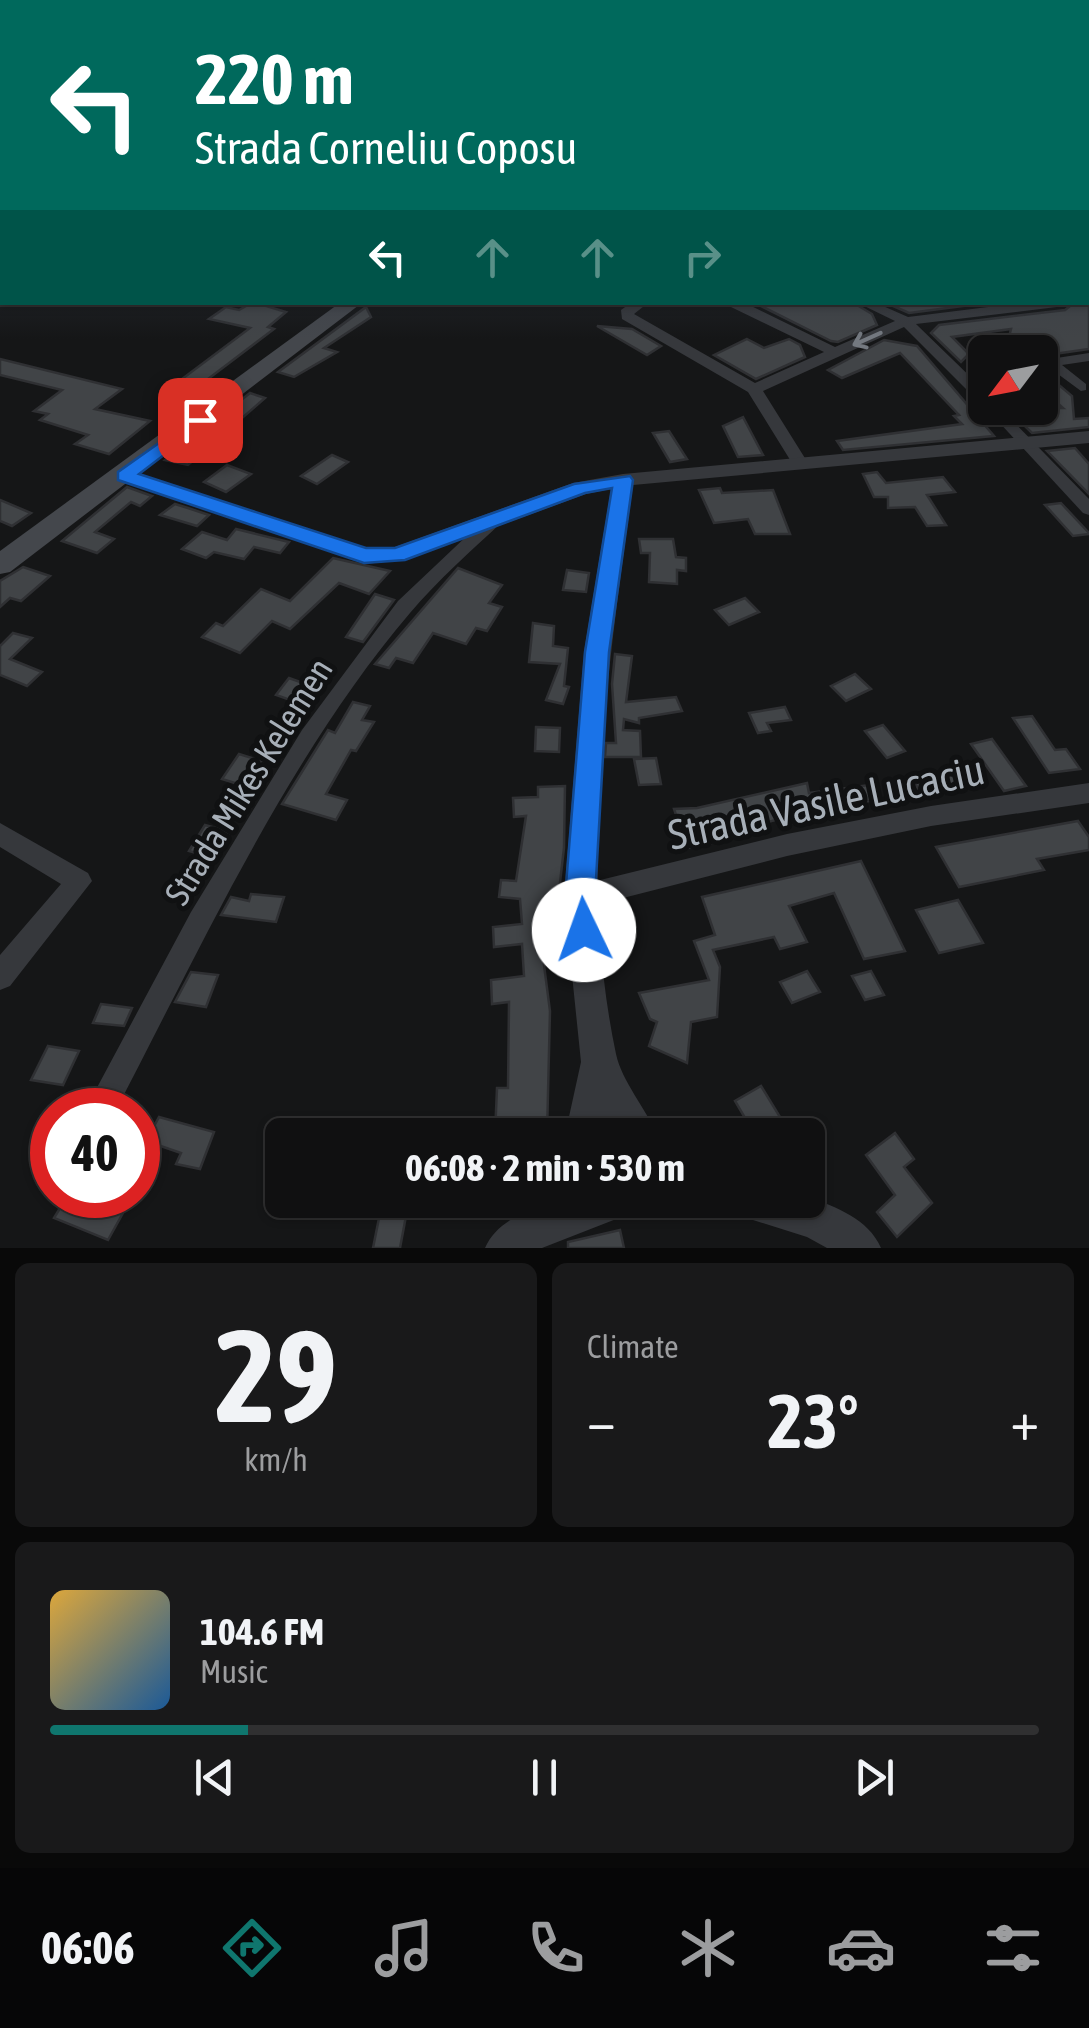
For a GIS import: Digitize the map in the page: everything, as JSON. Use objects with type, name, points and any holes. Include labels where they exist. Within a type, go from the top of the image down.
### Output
[{"type":"main road","points":[[0,565],[125,476],[350,305]]},
{"type":"street","points":[[637,305],[628,310],[627,316],[754,390],[800,463]]},
{"type":"street","points":[[738,305],[836,353]]},
{"type":"street","points":[[869,305],[906,322],[968,383]]},
{"type":"street","points":[[754,390],[906,322],[1027,305]]},
{"type":"street","points":[[1081,387],[1050,363],[1089,357]]},
{"type":"street","points":[[1009,425],[1089,508]]},
{"type":"street","points":[[125,476],[364,556],[397,556],[581,488],[623,480],[1089,437]]},
{"type":"street","points":[[587,1118],[599,1062],[580,897],[597,652],[623,480]]},
{"type":"street","name":"Strada Mikes Kelemen","points":[[112,1088],[248,833],[307,744],[394,618],[496,518]]},
{"type":"street","name":"Strada Vasile Lucaciu","points":[[580,897],[787,845],[931,816],[1089,792]]},
{"type":"street","points":[[0,834],[79,880],[0,976]]},
{"type":"street","points":[[599,1062],[629,1118]]},
{"type":"street","points":[[812,1218],[860,1248]]},
{"type":"building","points":[[248,305],[263,305],[286,312],[268,327],[274,329],[183,398],[162,394],[250,328],[209,319],[226,307],[239,310]]},
{"type":"building","points":[[759,305],[857,305],[872,314],[877,325],[838,342]]},
{"type":"building","points":[[891,305],[971,305],[909,313]]},
{"type":"building","points":[[1086,305],[1089,306],[1089,349],[1058,353],[1058,335],[1009,335],[1011,329],[952,337],[968,353],[961,362],[931,333],[939,325]]},
{"type":"building","points":[[366,307],[371,317],[324,348],[337,352],[294,377],[278,372]]},
{"type":"building","points":[[597,326],[632,329],[661,346],[647,355]]},
{"type":"building","points":[[747,339],[764,348],[789,339],[800,345],[805,357],[756,379],[714,355]]},
{"type":"building","points":[[884,340],[917,346],[968,406],[968,425],[985,425],[994,436],[843,450],[837,441],[962,424],[954,416],[959,415],[900,353],[842,378],[828,370]]},
{"type":"building","points":[[0,359],[122,389],[95,409],[150,421],[109,454],[75,444],[88,435],[40,420],[48,414],[34,411],[62,390],[0,375]]},
{"type":"building","points":[[1058,384],[1072,396],[1074,419],[1089,418],[1089,427],[1032,433],[1024,425],[1058,425],[1058,408],[1063,408],[1058,404]]},
{"type":"building","points":[[250,393],[265,398],[188,465],[165,460]]},
{"type":"building","points":[[743,417],[763,455],[738,457],[723,426]]},
{"type":"building","points":[[669,431],[687,459],[670,462],[653,433]]},
{"type":"building","points":[[1075,448],[1089,464],[1089,494],[1047,451]]},
{"type":"building","points":[[332,455],[348,462],[317,484],[301,476]]},
{"type":"building","points":[[227,465],[251,474],[226,492],[204,482]]},
{"type":"building","points":[[877,472],[886,483],[943,477],[955,492],[927,495],[946,525],[927,526],[915,507],[888,508],[888,497],[874,497],[863,474]]},
{"type":"building","points":[[127,487],[152,496],[140,506],[131,502],[95,532],[114,539],[97,553],[62,541]]},
{"type":"building","points":[[720,488],[722,493],[773,490],[790,534],[755,534],[748,519],[714,523],[699,490]]},
{"type":"building","points":[[0,500],[31,513],[12,526],[0,521]]},
{"type":"building","points":[[1061,503],[1089,534],[1073,536],[1045,505]]},
{"type":"building","points":[[175,504],[209,515],[197,526],[160,515]]},
{"type":"building","points":[[236,529],[289,542],[280,553],[254,547],[244,559],[214,552],[206,558],[182,549],[202,532],[227,540]]},
{"type":"building","points":[[639,539],[673,539],[676,557],[686,558],[686,571],[677,570],[677,584],[649,582],[650,553],[641,553]]},
{"type":"building","points":[[333,558],[390,571],[369,594],[339,583],[290,629],[272,621],[240,653],[202,637],[216,623],[223,626],[261,589],[290,601]]},
{"type":"building","points":[[23,567],[50,576],[21,601],[10,598],[0,607],[0,581]]},
{"type":"building","points":[[458,568],[502,585],[489,603],[502,607],[487,631],[476,628],[466,644],[433,633],[413,663],[396,658],[389,668],[375,664]]},
{"type":"building","points":[[567,570],[589,573],[586,592],[563,590]]},
{"type":"building","points":[[375,594],[394,600],[363,642],[346,637]]},
{"type":"building","points":[[745,598],[759,612],[729,625],[715,610]]},
{"type":"building","points":[[533,623],[554,626],[553,646],[568,648],[564,686],[569,687],[563,704],[546,700],[560,664],[529,662]]},
{"type":"building","points":[[13,633],[32,638],[10,659],[42,672],[27,686],[0,675],[0,646]]},
{"type":"building","points":[[615,654],[632,656],[626,702],[676,697],[682,711],[639,718],[639,723],[624,719],[623,730],[640,731],[641,757],[605,757],[606,743],[616,743],[612,684]]},
{"type":"building","points":[[855,674],[871,689],[846,701],[831,686]]},
{"type":"building","points":[[289,678],[320,689],[307,706],[276,695]]},
{"type":"building","points":[[353,702],[370,706],[362,720],[374,722],[356,751],[351,750],[326,794],[347,800],[336,820],[282,804],[328,730],[335,733]]},
{"type":"building","points":[[785,707],[791,720],[767,723],[771,731],[758,733],[749,713]]},
{"type":"building","points":[[1032,716],[1055,750],[1066,749],[1080,769],[1049,773],[1013,718]]},
{"type":"building","points":[[883,725],[905,751],[887,758],[865,731]]},
{"type":"building","points":[[536,727],[560,728],[559,752],[535,751]]},
{"type":"building","points":[[992,739],[1026,786],[1004,791],[971,744]]},
{"type":"building","points":[[239,754],[271,764],[254,789],[222,779]]},
{"type":"building","points":[[656,758],[661,784],[639,785],[634,759]]},
{"type":"building","points":[[952,774],[962,791],[922,796],[913,779]]},
{"type":"building","points":[[807,783],[809,793],[869,785],[878,800],[806,809],[811,820],[788,824],[786,817],[708,839],[710,844],[687,848],[674,809],[697,808]]},
{"type":"building","points":[[565,786],[564,848],[558,900],[554,899],[559,941],[541,942],[550,1011],[547,1118],[496,1118],[497,1088],[508,1088],[509,1002],[492,1004],[491,980],[524,976],[522,944],[494,947],[493,927],[522,924],[520,899],[499,897],[501,880],[516,881],[526,816],[514,817],[513,798],[538,797],[538,787]]},
{"type":"building","points":[[1078,821],[1089,837],[1089,850],[1037,859],[1044,870],[959,887],[936,847]]},
{"type":"building","points":[[205,825],[230,832],[214,858],[189,851]]},
{"type":"building","points":[[861,861],[905,951],[864,959],[834,893],[789,906],[807,942],[780,949],[774,937],[713,950],[720,967],[717,1017],[691,1022],[687,1063],[649,1046],[657,1022],[650,1019],[639,993],[709,980],[694,941],[715,935],[702,897]]},
{"type":"building","points":[[251,894],[284,897],[276,922],[221,915],[231,897],[249,901]]},
{"type":"building","points":[[958,900],[983,943],[939,953],[916,910]]},
{"type":"building","points":[[807,971],[820,992],[792,1003],[780,982]]},
{"type":"building","points":[[871,971],[884,995],[865,1000],[852,976]]},
{"type":"building","points":[[191,972],[218,975],[206,1007],[175,1002]]},
{"type":"building","points":[[101,1004],[132,1008],[124,1026],[93,1023]]},
{"type":"building","points":[[48,1046],[79,1051],[63,1085],[31,1080]]},
{"type":"building","points":[[761,1086],[781,1118],[745,1118],[735,1101]]},
{"type":"building","points":[[160,1117],[214,1132],[200,1169],[176,1164],[181,1153],[160,1146]]},
{"type":"building","points":[[895,1133],[914,1159],[904,1167],[932,1203],[897,1237],[877,1212],[895,1195],[866,1155]]},
{"type":"building","points":[[54,1218],[120,1218],[108,1240]]},
{"type":"building","points":[[379,1218],[406,1218],[400,1248],[373,1248]]},
{"type":"building","points":[[620,1230],[624,1248],[568,1248],[568,1242]]},
{"type":"route","points":[[200,420],[125,476],[364,556],[397,556],[581,488],[623,480],[597,652],[580,897],[584,930]]}]
